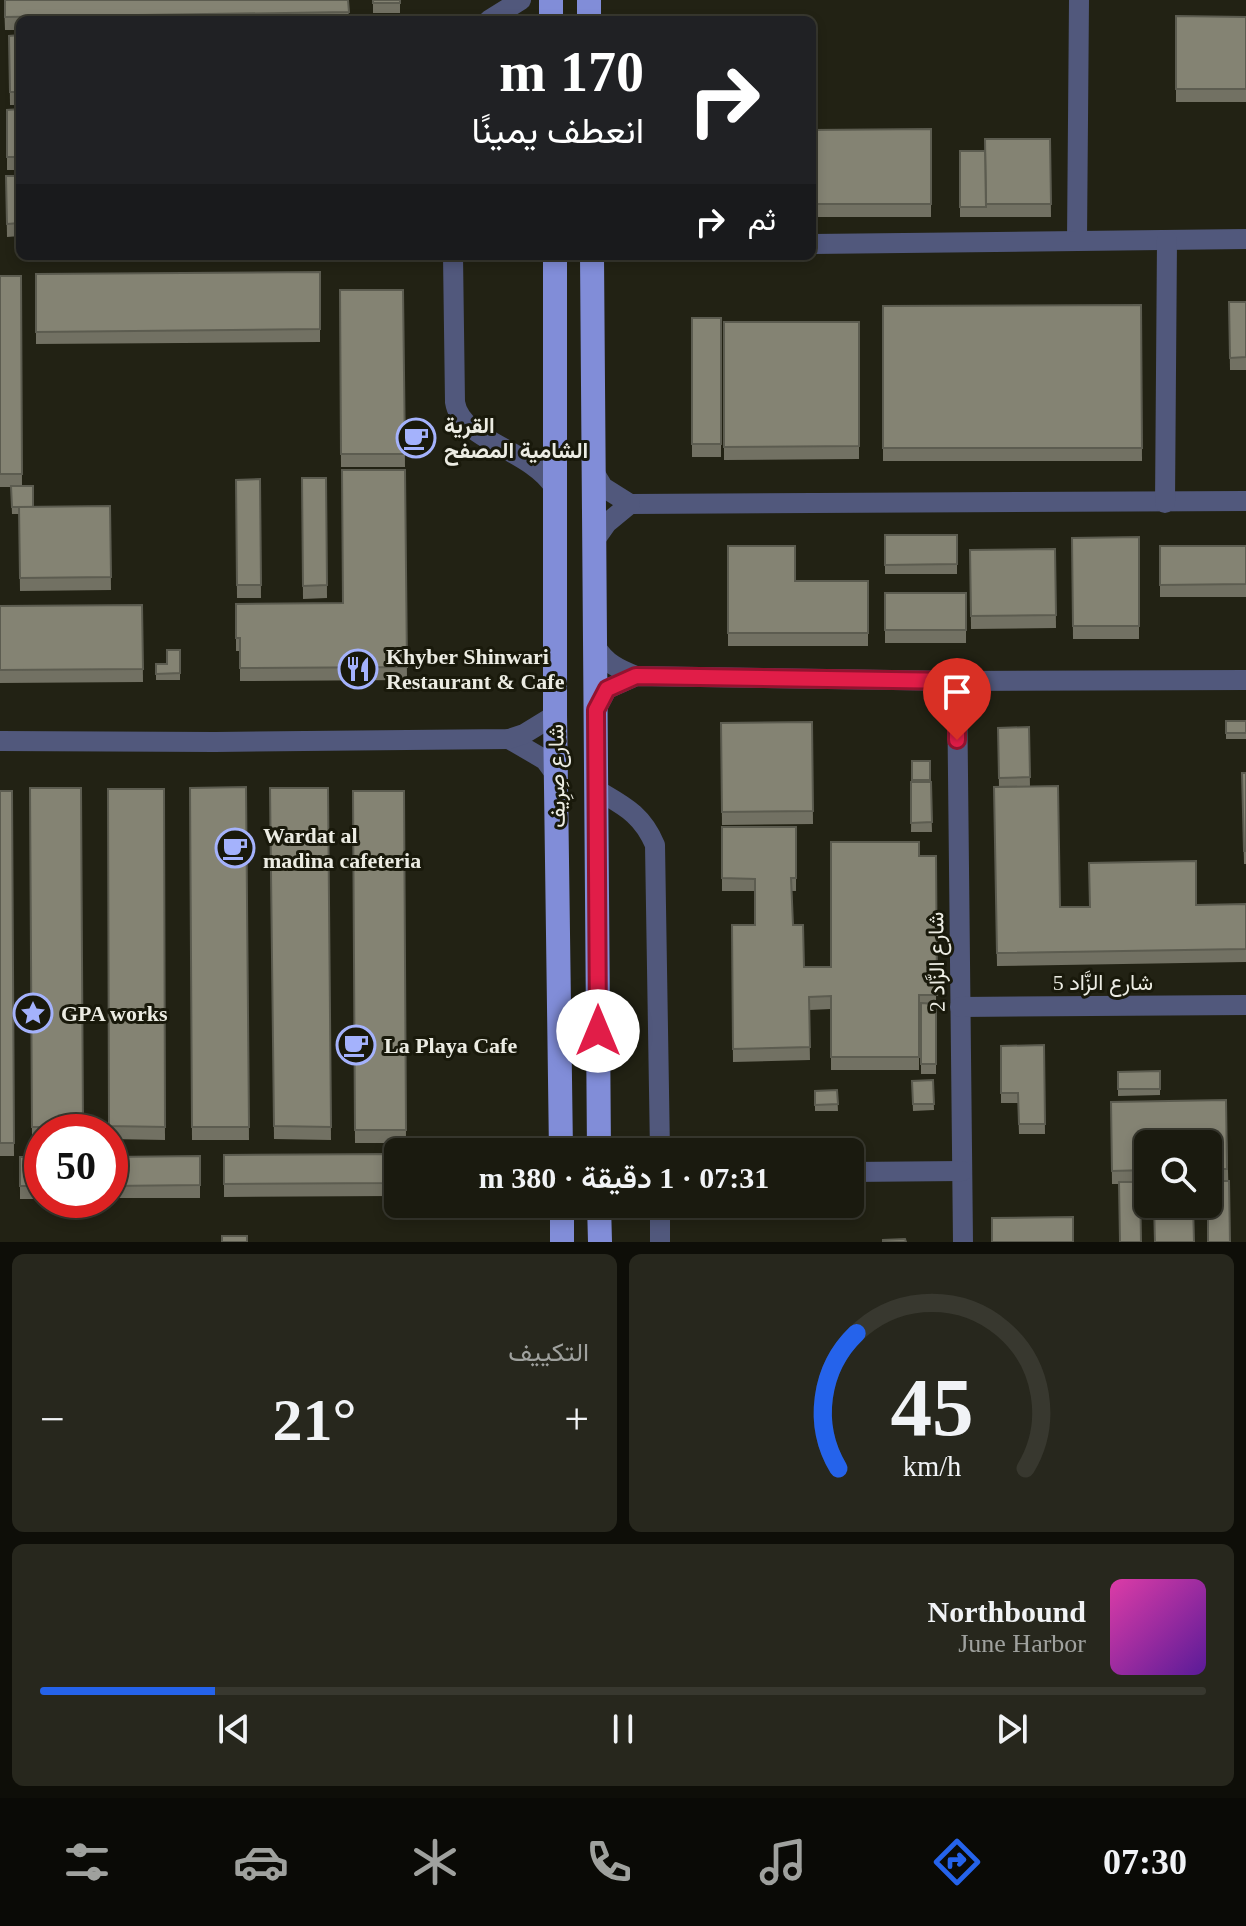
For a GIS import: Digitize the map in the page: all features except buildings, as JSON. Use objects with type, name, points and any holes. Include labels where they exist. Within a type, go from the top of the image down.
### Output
[{"type":"main road","name":"شارع صِرِيف","points":[[555,260],[555,715],[561,1138]]},
{"type":"main road","name":"شارع صِرِيف","points":[[592,260],[599,1138]]},
{"type":"main road","points":[[562,1218],[562,1242]]},
{"type":"main road","points":[[599,1218],[600,1242]]},
{"type":"street","points":[[495,16],[521,0]]},
{"type":"street","points":[[1077,240],[1079,0]]},
{"type":"street","points":[[816,244],[1246,239]]},
{"type":"street","points":[[1165,503],[1167,240]]},
{"type":"street","points":[[453,260],[455,402],[460,418],[471,430],[535,465],[554,487]]},
{"type":"street","points":[[594,472],[603,487],[630,504],[1246,501]]},
{"type":"street","points":[[595,540],[607,523],[630,504]]},
{"type":"street","points":[[596,647],[603,659],[617,669],[636,676],[957,681],[1246,680]]},
{"type":"street","points":[[596,710],[607,689],[636,676]]},
{"type":"street","name":"شارع الزَّاد 2","points":[[957,681],[963,1242]]},
{"type":"street","points":[[0,741],[200,743],[509,739],[524,734],[555,715]]},
{"type":"street","points":[[509,739],[545,760],[556,775]]},
{"type":"street","points":[[597,790],[633,812],[647,826],[655,845],[660,1138]]},
{"type":"street","name":"شارع الزَّاد 5","points":[[960,1007],[1246,1005]]},
{"type":"street","points":[[864,1172],[962,1171]]},
{"type":"street","points":[[660,1218],[660,1242]]},
{"type":"place","name":"القرية الشامية المصفح","points":[[416,438]]},
{"type":"place","name":"Khyber Shinwari Restaurant & Cafe","points":[[358,669]]},
{"type":"place","name":"Wardat al madina cafeteria","points":[[235,848]]},
{"type":"place","name":"GPA works","points":[[33,1013]]},
{"type":"place","name":"La Playa Cafe","points":[[356,1045]]},
{"type":"route","points":[[598,1031],[596,710],[607,689],[623,679],[636,676],[957,681],[957,740]]}]
